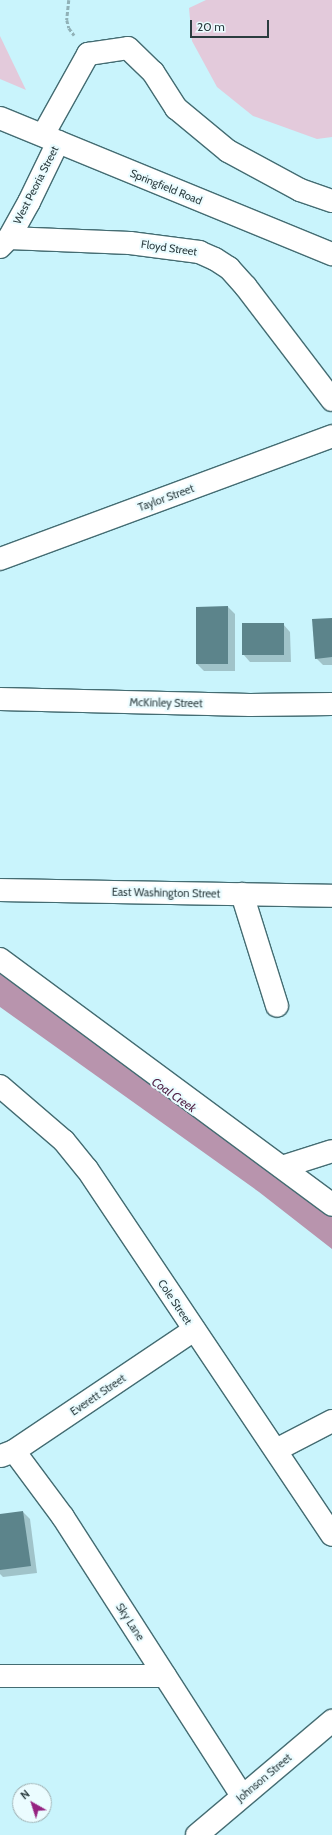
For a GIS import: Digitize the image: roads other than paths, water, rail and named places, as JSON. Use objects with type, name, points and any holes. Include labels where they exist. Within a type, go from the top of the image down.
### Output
[{"type":"street","name":"West Peoria Street","points":[[4,242],[30,202],[51,139],[88,54],[128,48],[153,72],[176,108],[228,150],[300,190],[332,201]]},
{"type":"street","name":"Springfield Road","points":[[0,118],[332,254]]},
{"type":"street","name":"Floyd Street","points":[[4,242],[130,243],[199,252],[229,268],[246,287],[332,400]]},
{"type":"street","name":"Taylor Street","points":[[0,559],[332,436]]},
{"type":"street","name":"McKinley Street","points":[[0,699],[250,705],[332,704]]},
{"type":"street","name":"East Washington Street","points":[[0,890],[332,896]]},
{"type":"street","points":[[242,894],[277,1006]]},
{"type":"street","points":[[0,959],[332,1205]]},
{"type":"street","name":"Cole Street","points":[[0,1086],[64,1141],[87,1169],[332,1535]]},
{"type":"street","points":[[282,1167],[332,1151]]},
{"type":"street","name":"Everett Street","points":[[7,1454],[194,1330]]},
{"type":"street","points":[[276,1450],[332,1421]]},
{"type":"street","name":"Sky Lane","points":[[7,1454],[63,1517],[242,1796]]},
{"type":"street","points":[[0,1676],[165,1676]]},
{"type":"street","name":"Johnson Street","points":[[197,1835],[332,1721]]},
{"type":"water label","name":"Coal Creek","points":[[174,1095]]}]
